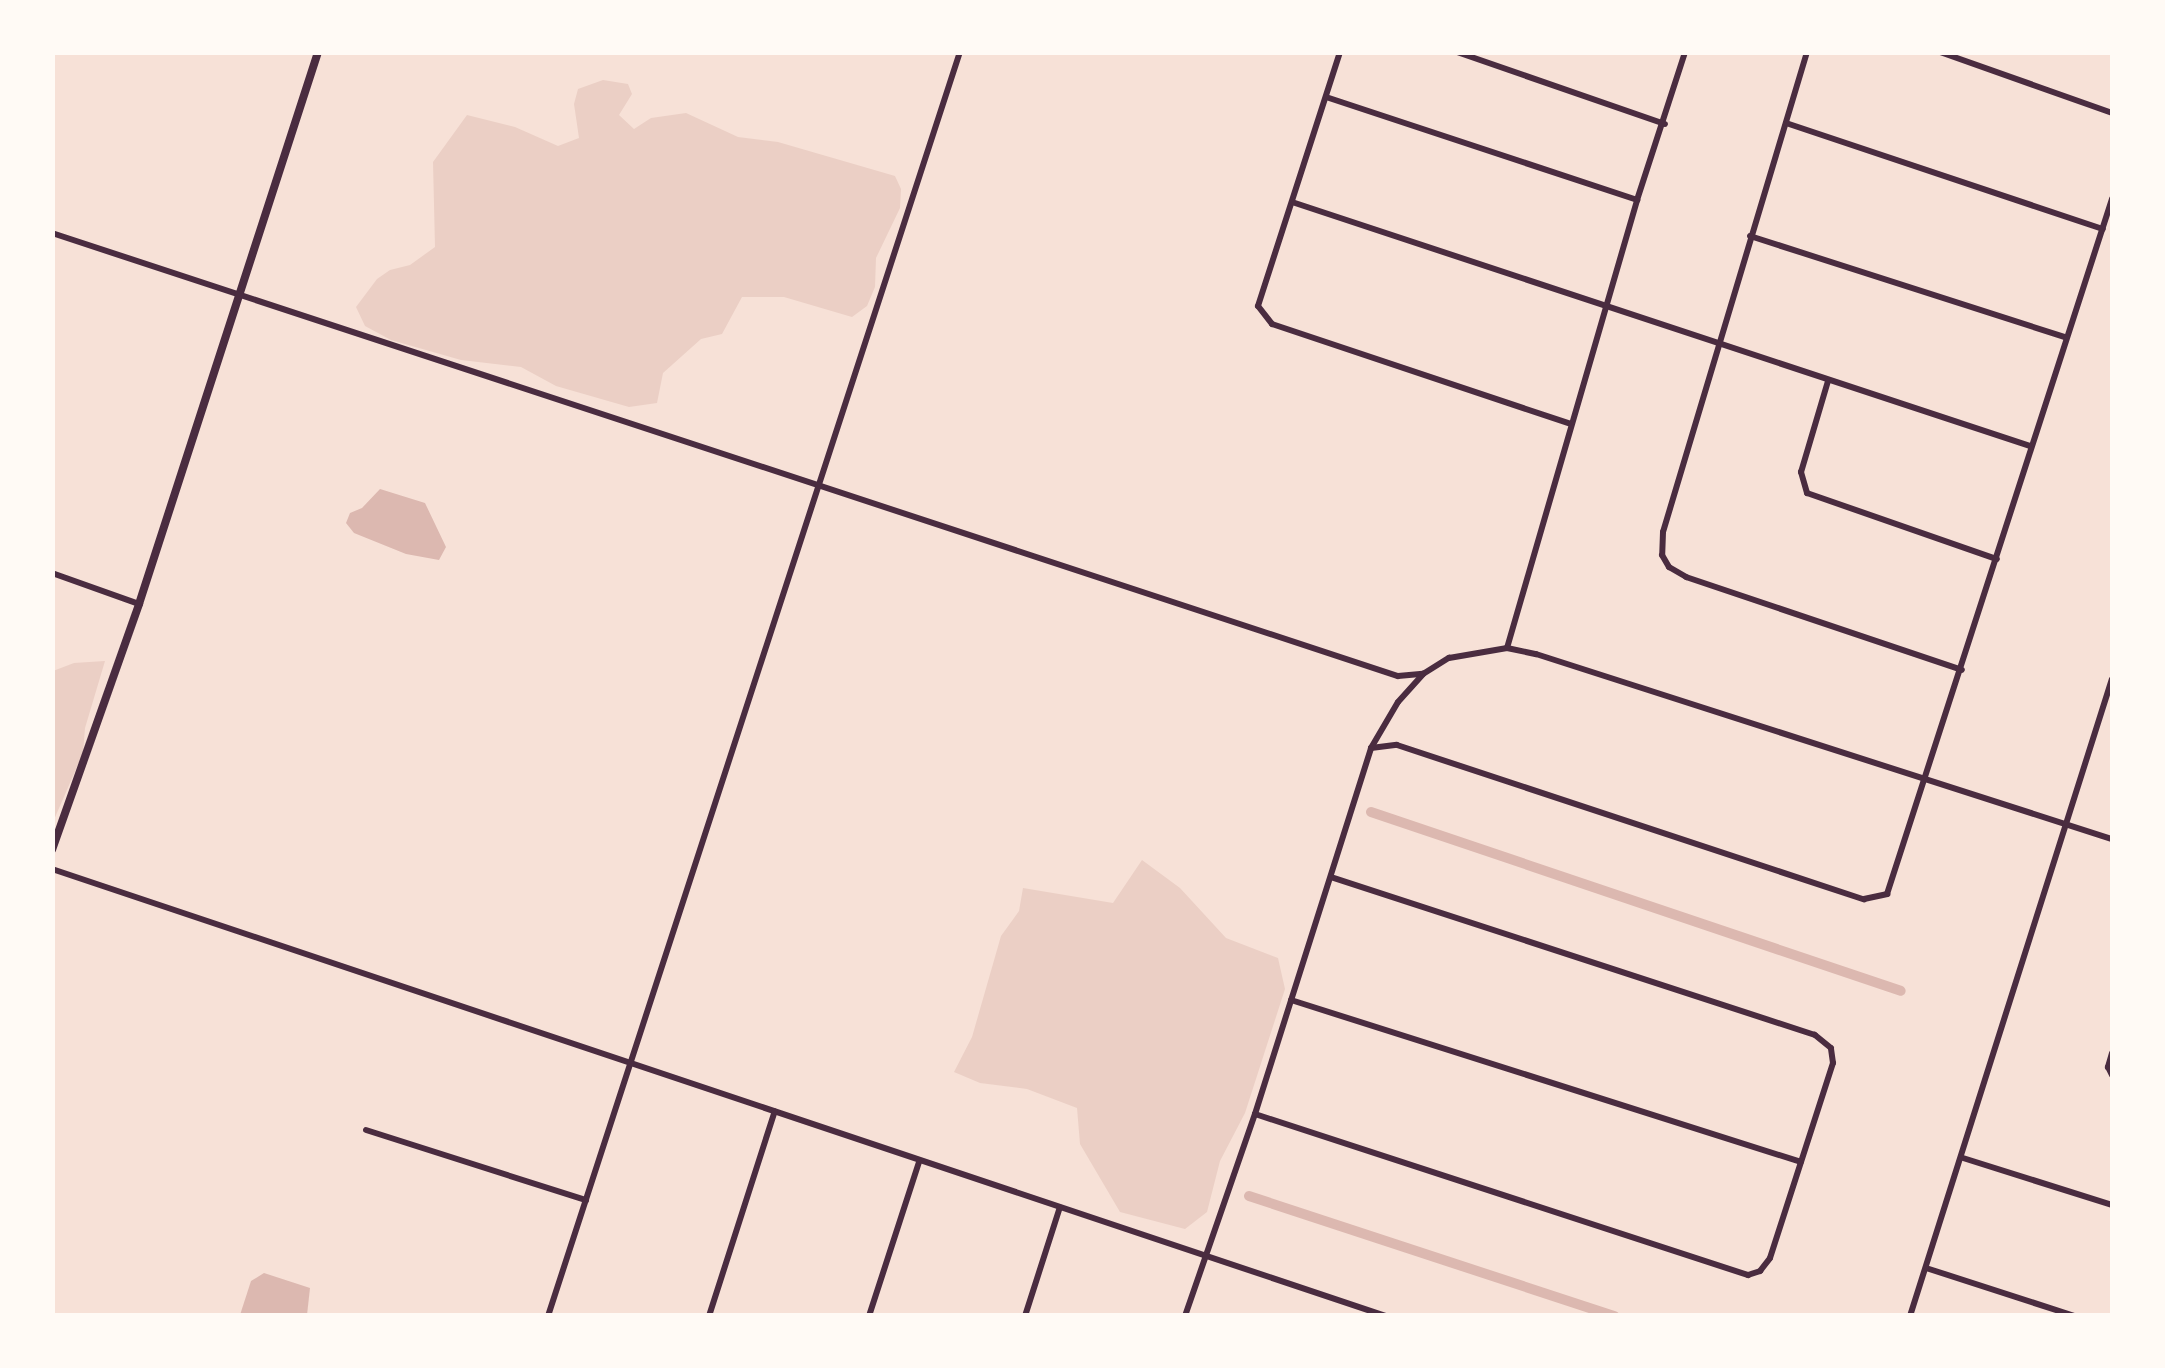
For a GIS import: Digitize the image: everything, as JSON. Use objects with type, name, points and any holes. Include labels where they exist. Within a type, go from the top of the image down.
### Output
[{"type":"street","points":[[52,850],[139,604],[318,52]]},
{"type":"street","points":[[548,1316],[815,487],[960,52]]},
{"type":"street","points":[[1340,52],[1258,306],[1272,324],[1572,424]]},
{"type":"street","points":[[1457,52],[1665,124]]},
{"type":"street","points":[[1507,648],[1684,52]]},
{"type":"street","points":[[1807,52],[1663,532],[1666,563],[1686,577],[1962,670]]},
{"type":"street","points":[[1940,52],[2112,113]]},
{"type":"street","points":[[1326,97],[1637,200]]},
{"type":"street","points":[[1786,124],[2103,229]]},
{"type":"street","points":[[1371,748],[1397,745],[1864,899],[1887,894],[2112,198]]},
{"type":"street","points":[[1292,202],[2030,446]]},
{"type":"street","points":[[52,232],[815,487],[1398,676],[1422,674]]},
{"type":"street","points":[[1750,236],[2064,337]]},
{"type":"street","points":[[1828,381],[1801,472],[1807,494],[1997,559]]},
{"type":"street","points":[[52,573],[139,604]]},
{"type":"street","points":[[1185,1316],[1292,1000],[1371,748],[1398,702],[1422,674],[1449,658],[1507,648],[1536,654],[2112,839]]},
{"type":"street","points":[[1910,1316],[2112,679]]},
{"type":"street","points":[[52,869],[1386,1316]]},
{"type":"street","points":[[1254,1114],[1748,1275],[1768,1263],[1801,1162],[1833,1062],[1831,1048],[1821,1038],[1331,876]]},
{"type":"street","points":[[1292,1000],[1801,1162]]},
{"type":"street","points":[[2112,1053],[2108,1067],[2112,1074]]},
{"type":"street","points":[[709,1316],[775,1111]]},
{"type":"street","points":[[366,1130],[586,1200]]},
{"type":"street","points":[[1962,1158],[2112,1205]]},
{"type":"street","points":[[868,1316],[919,1162]]},
{"type":"street","points":[[1024,1316],[1060,1207]]},
{"type":"street","points":[[1926,1268],[2075,1316]]},
{"type":"shaded area","points":[[603,80],[628,84],[632,94],[619,115],[634,129],[651,118],[686,113],[738,137],[778,142],[895,176],[901,189],[900,208],[876,258],[875,287],[867,306],[852,317],[784,297],[742,297],[722,334],[701,339],[663,373],[657,403],[629,407],[556,386],[521,367],[461,360],[391,340],[365,326],[356,307],[377,279],[390,270],[410,265],[435,247],[433,162],[467,115],[515,127],[558,146],[579,138],[574,104],[578,89]]},
{"type":"shaded area","points":[[380,489],[425,503],[446,547],[439,560],[406,554],[354,533],[346,523],[350,513],[362,508]]},
{"type":"shaded area","points":[[105,661],[85,728],[83,753],[53,822],[53,671],[74,663]]},
{"type":"shaded area","points":[[1142,860],[1180,888],[1226,938],[1278,958],[1285,989],[1245,1113],[1220,1161],[1207,1212],[1185,1229],[1120,1212],[1080,1144],[1077,1108],[1027,1089],[980,1083],[954,1072],[972,1037],[1001,936],[1019,911],[1023,888],[1113,903]]},
{"type":"shaded area","points":[[264,1273],[310,1288],[307,1315],[240,1315],[251,1281]]},
{"type":"waterway","points":[[1371,812],[1901,991]]},
{"type":"waterway","points":[[1249,1196],[1615,1316]]}]
